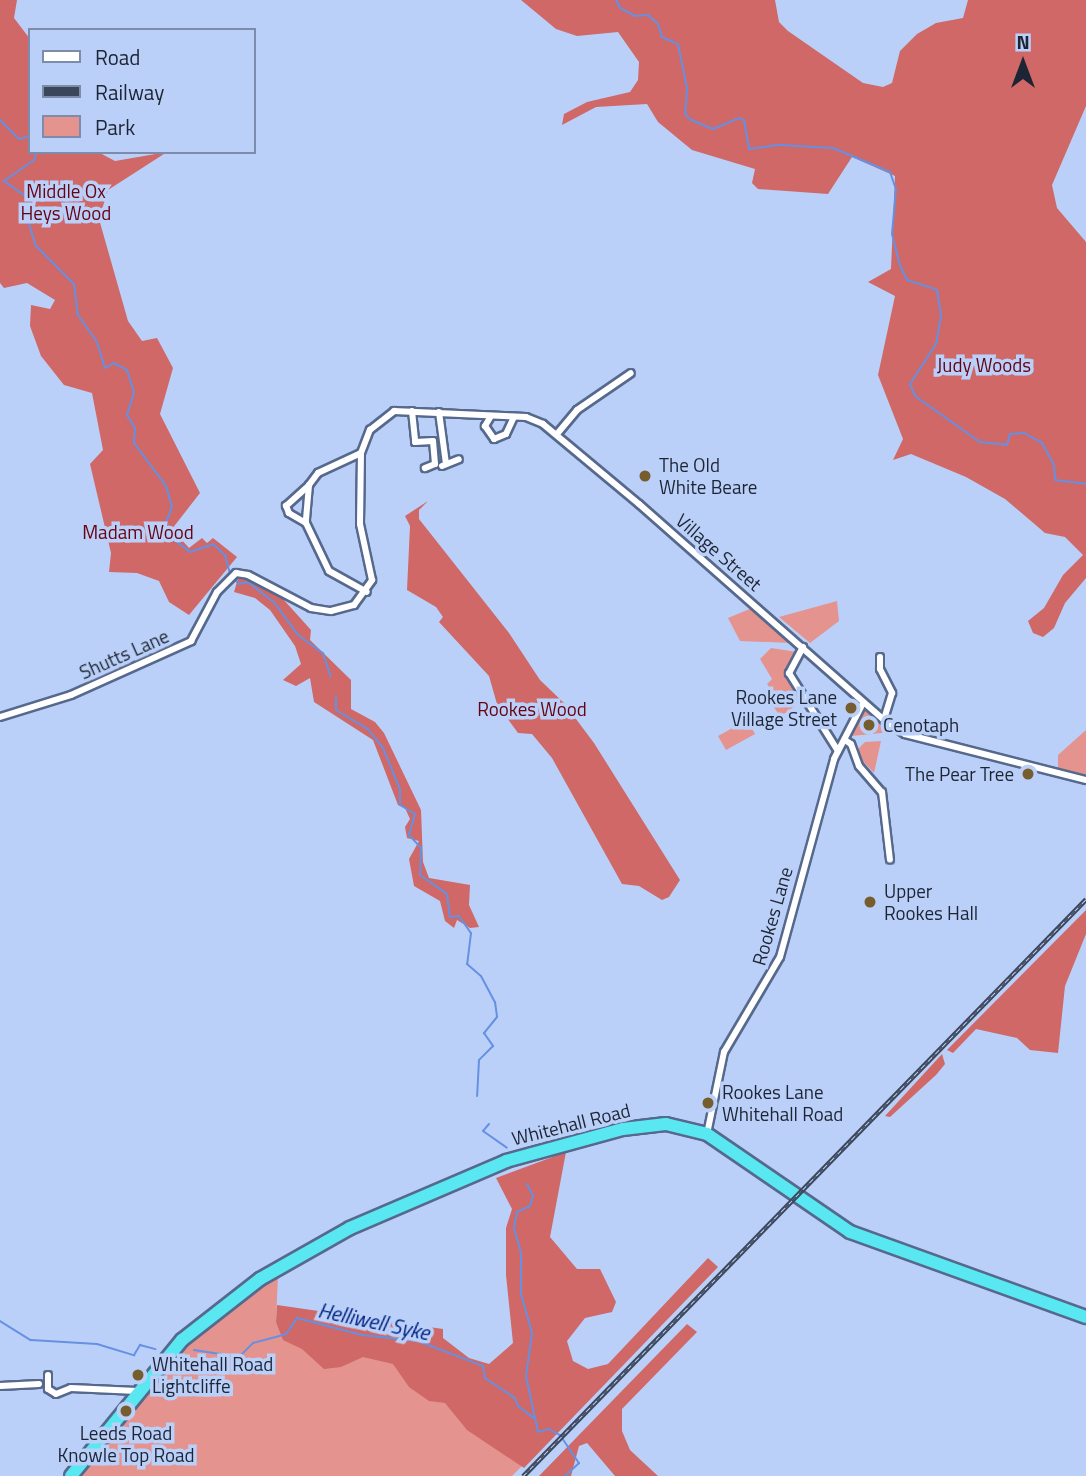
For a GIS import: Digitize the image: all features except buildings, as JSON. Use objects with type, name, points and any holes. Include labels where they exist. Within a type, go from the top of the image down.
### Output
[{"type":"highway","name":"Whitehall Road","points":[[71,1476],[137,1391],[182,1340],[234,1296],[350,1228],[506,1161],[600,1134],[666,1124],[707,1133],[850,1232],[1086,1317]]},
{"type":"street","points":[[557,434],[577,410],[631,373]]},
{"type":"street","name":"Village Street","points":[[361,453],[377,423],[394,411],[535,419],[557,434],[803,647],[863,703],[905,734],[1086,780]]},
{"type":"street","points":[[412,411],[415,442],[433,441],[435,464],[425,468]]},
{"type":"street","points":[[439,412],[444,465],[459,459]]},
{"type":"street","points":[[491,416],[485,426],[494,439],[506,434],[514,417]]},
{"type":"street","points":[[306,523],[289,513],[286,506],[324,468],[361,453],[360,524],[372,571],[367,592],[329,571],[306,523],[309,485]]},
{"type":"street","name":"Shutts Lane","points":[[0,717],[71,695],[191,641],[228,579],[237,573],[311,608],[343,610],[367,592]]},
{"type":"street","points":[[803,647],[789,673],[838,751]]},
{"type":"street","points":[[880,657],[880,669],[892,693],[884,720]]},
{"type":"street","name":"Rookes Lane","points":[[707,1133],[724,1052],[780,957],[838,751],[863,703]]},
{"type":"street","points":[[845,740],[851,744],[859,766],[882,792],[890,860]]},
{"type":"street","points":[[48,1375],[48,1389],[56,1394],[71,1388],[137,1391]]},
{"type":"street","points":[[0,1386],[39,1384]]},
{"type":"green space","points":[[0,0],[17,0],[14,18],[28,36],[28,154],[102,154],[115,161],[164,154],[108,190],[99,219],[128,321],[142,341],[157,338],[173,368],[160,414],[200,493],[172,529],[189,548],[202,538],[207,543],[213,538],[237,557],[189,615],[169,602],[159,581],[137,573],[109,572],[111,553],[90,464],[103,450],[92,393],[64,385],[41,356],[30,326],[31,305],[50,309],[55,300],[27,283],[4,288],[0,283]]},
{"type":"green space","name":"Judy Woods","points":[[521,0],[775,0],[779,22],[788,31],[863,83],[883,87],[892,83],[900,51],[917,34],[936,23],[963,18],[968,0],[1086,0],[1086,106],[1052,185],[1057,208],[1086,242],[1086,578],[1065,603],[1054,628],[1043,637],[1033,633],[1028,621],[1044,608],[1063,575],[1083,555],[1065,537],[1045,533],[1005,499],[966,477],[911,454],[893,460],[903,439],[878,375],[895,296],[868,282],[891,269],[895,176],[852,157],[828,194],[758,189],[752,183],[755,169],[692,150],[658,122],[647,104],[596,107],[562,125],[564,114],[587,102],[630,92],[638,80],[639,62],[618,32],[577,36],[556,29]]},
{"type":"green space","name":"Rookes Wood","points":[[428,501],[419,510],[419,519],[509,633],[540,680],[564,703],[594,743],[680,880],[669,897],[662,900],[639,886],[622,884],[552,758],[532,734],[518,733],[497,704],[489,676],[439,622],[443,617],[436,607],[407,590],[410,526],[405,516]]},
{"type":"green space","points":[[239,575],[283,599],[311,630],[310,640],[351,680],[351,709],[375,722],[384,733],[421,810],[423,862],[429,878],[470,885],[469,905],[479,927],[470,928],[457,920],[454,928],[445,921],[440,901],[414,886],[409,859],[419,841],[407,838],[405,827],[410,819],[405,808],[398,805],[373,740],[314,702],[310,678],[296,686],[283,680],[301,664],[295,646],[270,610],[255,598],[234,592]]},
{"type":"green space","points":[[837,601],[839,621],[810,643],[779,617]]},
{"type":"green space","points":[[752,608],[792,643],[740,641],[728,618]]},
{"type":"green space","points":[[771,648],[797,652],[786,669],[799,699],[789,712],[779,715],[772,704],[777,700],[767,684],[772,679],[760,659]]},
{"type":"green space","points":[[864,710],[892,732],[851,736]]},
{"type":"green space","points":[[747,720],[755,734],[726,750],[718,736]]},
{"type":"green space","points":[[1086,730],[1086,775],[1058,768],[1058,755]]},
{"type":"green space","points":[[881,741],[874,773],[858,756],[858,749],[865,742]]},
{"type":"green space","points":[[1086,910],[1086,934],[1065,986],[1058,1053],[1030,1050],[1017,1038],[976,1029],[953,1053],[947,1050]]},
{"type":"green space","points":[[942,1054],[945,1064],[936,1075],[890,1117],[885,1116]]},
{"type":"green space","points":[[566,1152],[550,1237],[577,1269],[600,1269],[616,1302],[612,1312],[585,1318],[567,1341],[573,1361],[588,1369],[608,1364],[708,1258],[718,1267],[524,1468],[467,1430],[445,1403],[429,1401],[409,1387],[393,1364],[363,1357],[341,1367],[324,1369],[302,1349],[283,1340],[276,1322],[277,1305],[443,1329],[443,1338],[469,1358],[489,1364],[513,1343],[506,1275],[506,1228],[512,1209],[496,1178]]},
{"type":"green space","points":[[278,1276],[276,1322],[373,1334],[532,1456],[512,1476],[79,1476],[156,1375],[223,1312]]},
{"type":"green space","points":[[687,1324],[697,1332],[622,1409],[622,1431],[630,1450],[658,1476],[615,1476],[587,1443],[579,1446],[571,1476],[539,1476]]},
{"type":"waterway","points":[[616,0],[620,8],[635,16],[648,15],[658,24],[662,37],[678,44],[687,88],[685,114],[691,120],[713,129],[739,118],[744,120],[749,149],[779,145],[833,148],[890,172],[896,189],[892,234],[899,263],[907,280],[937,290],[941,316],[936,344],[910,384],[915,396],[980,442],[1007,445],[1010,434],[1024,433],[1042,443],[1054,465],[1055,480],[1086,484]]},
{"type":"waterway","points":[[0,120],[19,139],[28,137]]},
{"type":"waterway","points":[[36,154],[34,160],[4,181],[30,199],[27,217],[36,246],[74,284],[78,315],[97,342],[105,368],[114,363],[127,370],[134,393],[127,415],[135,428],[134,443],[166,486],[172,507],[166,523],[169,536],[190,552],[213,544],[225,555],[230,574]]},
{"type":"waterway","points":[[233,578],[239,584],[248,582],[274,602],[298,635],[323,653],[331,677]]},
{"type":"waterway","points":[[336,696],[336,710],[368,729],[383,748],[400,789],[400,805],[415,814],[409,835],[421,848],[420,875],[447,894],[450,917],[459,916],[471,933],[467,964],[481,976],[495,1002],[497,1017],[484,1033],[493,1046],[479,1060],[477,1096]]},
{"type":"waterway","points":[[489,1124],[483,1131],[507,1148]]},
{"type":"waterway","points":[[527,1184],[533,1196],[530,1206],[517,1212],[514,1228],[521,1252],[521,1294],[532,1333],[526,1376],[538,1432],[549,1429],[560,1435],[579,1463],[565,1476]]},
{"type":"waterway","name":"Helliwell Syke","points":[[194,1350],[239,1357],[253,1343],[286,1334],[297,1318],[362,1335],[418,1341],[483,1366],[485,1378],[515,1398],[518,1406],[535,1419]]},
{"type":"waterway","name":"Helliwell Syke","points":[[0,1321],[31,1340],[97,1344],[134,1355],[140,1345],[155,1349]]},
{"type":"railway","points":[[523,1476],[1086,899]]},
{"type":"place","name":"The Old White Beare","points":[[645,476]]},
{"type":"place","name":"Rookes Lane Village Street","points":[[851,708]]},
{"type":"place","name":"Cenotaph","points":[[869,725]]},
{"type":"place","name":"The Pear Tree","points":[[1028,774]]},
{"type":"place","name":"Upper Rookes Hall","points":[[870,902]]},
{"type":"place","name":"Rookes Lane Whitehall Road","points":[[708,1103]]},
{"type":"place","name":"Whitehall Road Lightcliffe","points":[[138,1375]]},
{"type":"place","name":"Leeds Road Knowle Top Road","points":[[126,1411]]},
{"type":"park label","name":"Middle Ox Heys Wood","points":[[66,202]]},
{"type":"park label","name":"Madam Wood","points":[[138,532]]}]
